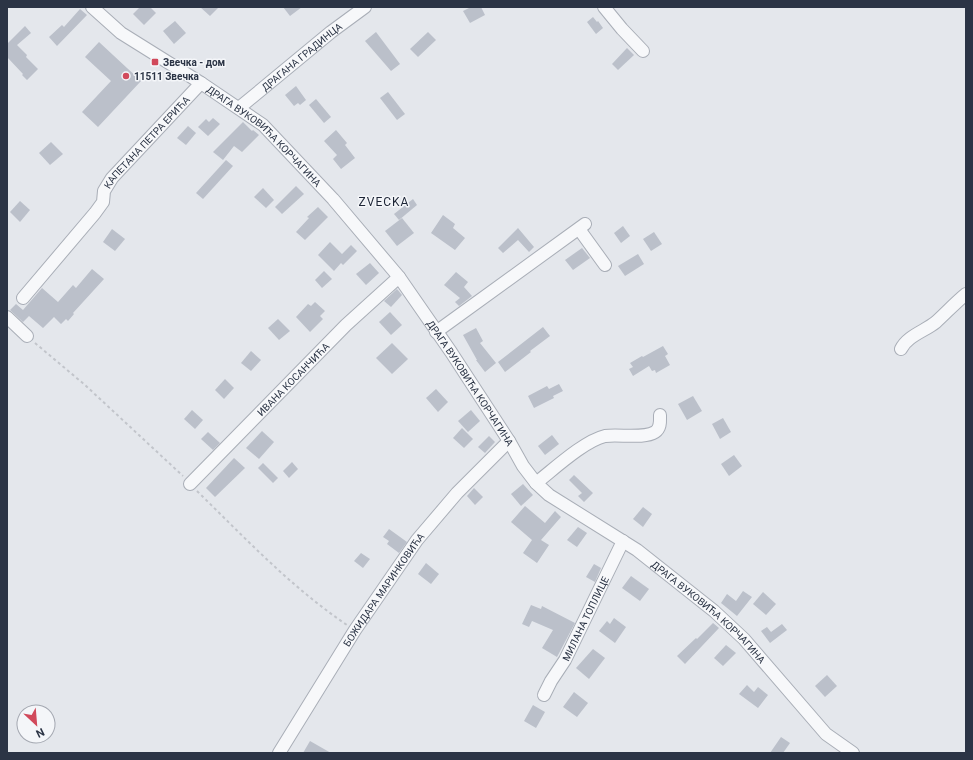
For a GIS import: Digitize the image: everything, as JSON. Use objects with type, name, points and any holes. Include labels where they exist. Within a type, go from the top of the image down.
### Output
[{"type":"street","name":"ДРАГА ВУКОВИЋА КОРЧАГИНА","points":[[92,7],[121,33],[201,83],[263,125],[322,188],[399,277],[509,441],[523,466],[536,483],[549,496],[637,550],[714,611],[744,639],[826,734],[853,753]]},
{"type":"street","name":"ДРАГАНА ГРАДИНЦА","points":[[239,108],[331,32],[365,7]]},
{"type":"street","points":[[604,7],[643,51]]},
{"type":"street","name":"КАПЕТАНА ПЕТРА ЕРИЋА","points":[[23,298],[95,213],[103,202],[104,191],[112,178],[201,83]]},
{"type":"street","points":[[436,332],[582,227],[605,265]]},
{"type":"street","name":"ИВАНА КОСАНЧИЋА","points":[[190,484],[346,325],[399,277]]},
{"type":"street","points":[[901,349],[907,340],[936,322],[952,305],[966,294]]},
{"type":"street","points":[[7,317],[27,336]]},
{"type":"street","points":[[536,483],[561,462],[590,443],[605,436],[643,435],[656,431],[660,426],[660,415]]},
{"type":"street","name":"БОЖИДАРА МАРИНКОВИЋА","points":[[279,753],[355,630],[417,540],[457,494],[509,441]]},
{"type":"street","name":"МИЛАНА ТОПЛИЦЕ","points":[[544,695],[551,681],[565,660],[623,541]]},
{"type":"building","points":[[140,7],[150,7],[156,13],[144,25],[133,14]]},
{"type":"building","points":[[200,7],[219,7],[210,16]]},
{"type":"building","points":[[283,7],[302,7],[290,16]]},
{"type":"building","points":[[471,7],[481,7],[485,15],[470,23],[463,11]]},
{"type":"building","points":[[80,9],[87,15],[57,46],[49,37],[62,25],[64,27]]},
{"type":"building","points":[[593,17],[603,28],[596,34],[587,22]]},
{"type":"building","points":[[175,21],[186,33],[174,44],[163,31]]},
{"type":"building","points":[[25,26],[31,33],[17,45],[38,69],[27,80],[7,57],[7,44]]},
{"type":"building","points":[[376,32],[400,64],[391,71],[365,41]]},
{"type":"building","points":[[428,32],[436,40],[418,57],[410,49]]},
{"type":"building","points":[[99,42],[141,81],[98,127],[82,112],[111,81],[85,57]]},
{"type":"building","points":[[627,48],[634,55],[618,70],[612,64]]},
{"type":"building","points":[[296,86],[306,100],[300,105],[298,103],[294,106],[285,95]]},
{"type":"building","points":[[388,92],[405,114],[397,120],[380,98]]},
{"type":"building","points":[[316,99],[331,117],[324,123],[309,105]]},
{"type":"building","points":[[213,118],[220,124],[208,136],[198,127],[206,119],[209,122]]},
{"type":"building","points":[[243,122],[252,131],[253,130],[259,135],[242,152],[234,146],[223,160],[213,152]]},
{"type":"building","points":[[188,126],[196,133],[186,145],[177,138]]},
{"type":"building","points":[[336,130],[347,143],[345,145],[355,158],[341,169],[333,159],[337,155],[324,141]]},
{"type":"building","points":[[51,142],[63,154],[50,165],[39,153]]},
{"type":"building","points":[[226,160],[233,166],[203,199],[196,193]]},
{"type":"building","points":[[296,186],[304,194],[282,214],[275,207]]},
{"type":"building","points":[[263,188],[274,200],[266,208],[254,197]]},
{"type":"building","points":[[413,199],[417,205],[399,220],[394,214]]},
{"type":"building","points":[[20,201],[30,210],[20,222],[10,212]]},
{"type":"building","points":[[318,207],[328,217],[305,240],[296,232],[309,218],[307,217]]},
{"type":"building","points":[[443,215],[455,224],[453,228],[465,238],[455,250],[431,233]]},
{"type":"building","points":[[402,218],[414,233],[397,246],[385,231]]},
{"type":"building","points":[[623,226],[630,236],[621,243],[614,233]]},
{"type":"building","points":[[518,228],[534,247],[529,252],[518,240],[503,253],[498,248]]},
{"type":"building","points":[[112,229],[125,239],[115,251],[103,242]]},
{"type":"building","points":[[654,232],[662,244],[651,251],[643,239]]},
{"type":"building","points":[[330,242],[342,254],[351,245],[357,251],[343,265],[341,263],[334,271],[318,255]]},
{"type":"building","points":[[582,248],[590,258],[573,270],[565,260]]},
{"type":"building","points":[[638,254],[644,264],[625,276],[618,266]]},
{"type":"building","points":[[370,263],[379,273],[366,285],[356,274]]},
{"type":"building","points":[[92,269],[104,279],[73,313],[74,314],[68,321],[66,319],[61,324],[54,317],[43,328],[29,316],[23,322],[10,310],[16,304],[23,310],[42,288],[58,302],[73,285],[76,288]]},
{"type":"building","points":[[324,271],[332,279],[322,288],[315,280]]},
{"type":"building","points":[[456,272],[468,282],[464,287],[472,296],[459,306],[455,302],[460,298],[444,285]]},
{"type":"building","points":[[397,289],[402,295],[391,307],[384,301]]},
{"type":"building","points":[[315,302],[325,311],[320,316],[323,319],[310,332],[296,317],[308,304],[311,306]]},
{"type":"building","points":[[390,312],[402,325],[391,335],[379,322]]},
{"type":"building","points":[[278,319],[290,331],[279,340],[268,328]]},
{"type":"building","points":[[543,327],[550,336],[505,372],[498,362]]},
{"type":"building","points":[[476,328],[483,341],[480,343],[496,363],[485,372],[476,360],[463,335]]},
{"type":"building","points":[[392,343],[408,359],[392,374],[376,358]]},
{"type":"building","points":[[663,346],[668,354],[665,356],[670,365],[656,373],[655,370],[652,371],[649,366],[633,376],[629,369],[633,367],[630,363]]},
{"type":"building","points":[[251,351],[261,360],[251,371],[241,363]]},
{"type":"building","points":[[225,379],[234,388],[224,399],[215,390]]},
{"type":"building","points":[[559,384],[563,391],[553,396],[554,398],[534,408],[528,396],[547,386],[549,389]]},
{"type":"building","points":[[436,389],[448,402],[438,412],[426,398]]},
{"type":"building","points":[[693,396],[702,411],[687,420],[678,404]]},
{"type":"building","points":[[192,410],[203,420],[195,429],[184,419]]},
{"type":"building","points":[[471,410],[480,421],[468,432],[458,421]]},
{"type":"building","points":[[723,418],[731,432],[720,439],[712,424]]},
{"type":"building","points":[[462,428],[473,439],[464,448],[453,438]]},
{"type":"building","points":[[262,431],[274,442],[259,459],[246,448]]},
{"type":"building","points":[[208,432],[220,443],[213,450],[201,439]]},
{"type":"building","points":[[552,435],[559,444],[545,455],[538,446]]},
{"type":"building","points":[[489,436],[495,442],[485,453],[478,447]]},
{"type":"building","points":[[734,455],[742,466],[729,476],[721,464]]},
{"type":"building","points":[[234,458],[245,468],[215,497],[206,488]]},
{"type":"building","points":[[292,462],[298,469],[289,478],[283,471]]},
{"type":"building","points":[[263,463],[278,478],[273,483],[258,468]]},
{"type":"building","points":[[574,475],[593,493],[584,502],[578,496],[582,493],[569,480]]},
{"type":"building","points":[[523,484],[533,495],[521,506],[511,494]]},
{"type":"building","points":[[474,488],[483,497],[475,505],[467,496]]},
{"type":"building","points":[[525,506],[545,523],[555,511],[561,517],[541,540],[549,545],[537,563],[523,553],[532,540],[511,522]]},
{"type":"building","points":[[643,507],[652,514],[643,527],[633,519]]},
{"type":"building","points":[[578,527],[587,533],[577,547],[567,540]]},
{"type":"building","points":[[389,529],[407,542],[399,553],[387,544],[389,541],[383,537]]},
{"type":"building","points":[[361,553],[370,559],[363,568],[354,561]]},
{"type":"building","points":[[426,563],[439,574],[431,584],[418,574]]},
{"type":"building","points":[[594,564],[601,568],[595,582],[586,577]]},
{"type":"building","points":[[631,576],[649,589],[640,601],[622,588]]},
{"type":"building","points":[[743,591],[752,597],[737,616],[721,603],[727,594],[736,601]]},
{"type":"building","points":[[763,592],[776,604],[766,615],[753,604]]},
{"type":"building","points":[[531,605],[541,609],[542,606],[575,623],[557,657],[542,648],[553,630],[532,621],[529,627],[522,624]]},
{"type":"building","points":[[614,618],[626,627],[615,643],[599,631],[607,621],[610,624]]},
{"type":"building","points":[[713,623],[719,628],[685,664],[677,656]]},
{"type":"building","points":[[782,624],[787,630],[770,643],[761,631],[767,627],[771,632]]},
{"type":"building","points":[[726,645],[736,653],[723,666],[714,658]]},
{"type":"building","points":[[593,649],[605,658],[589,679],[576,668]]},
{"type":"building","points":[[827,675],[837,686],[825,697],[815,686]]},
{"type":"building","points":[[747,685],[754,692],[758,687],[768,695],[758,708],[739,694]]},
{"type":"building","points":[[574,692],[588,703],[577,717],[563,707]]},
{"type":"building","points":[[533,705],[545,712],[536,728],[524,721]]},
{"type":"building","points":[[781,737],[790,743],[783,753],[770,753]]},
{"type":"building","points":[[310,741],[331,753],[303,753]]},
{"type":"place","name":"Звечка - дом","points":[[155,62]]},
{"type":"place","name":"11511 Звечка","points":[[126,76]]},
{"type":"district","name":"ZVECKA","points":[[384,202]]}]
